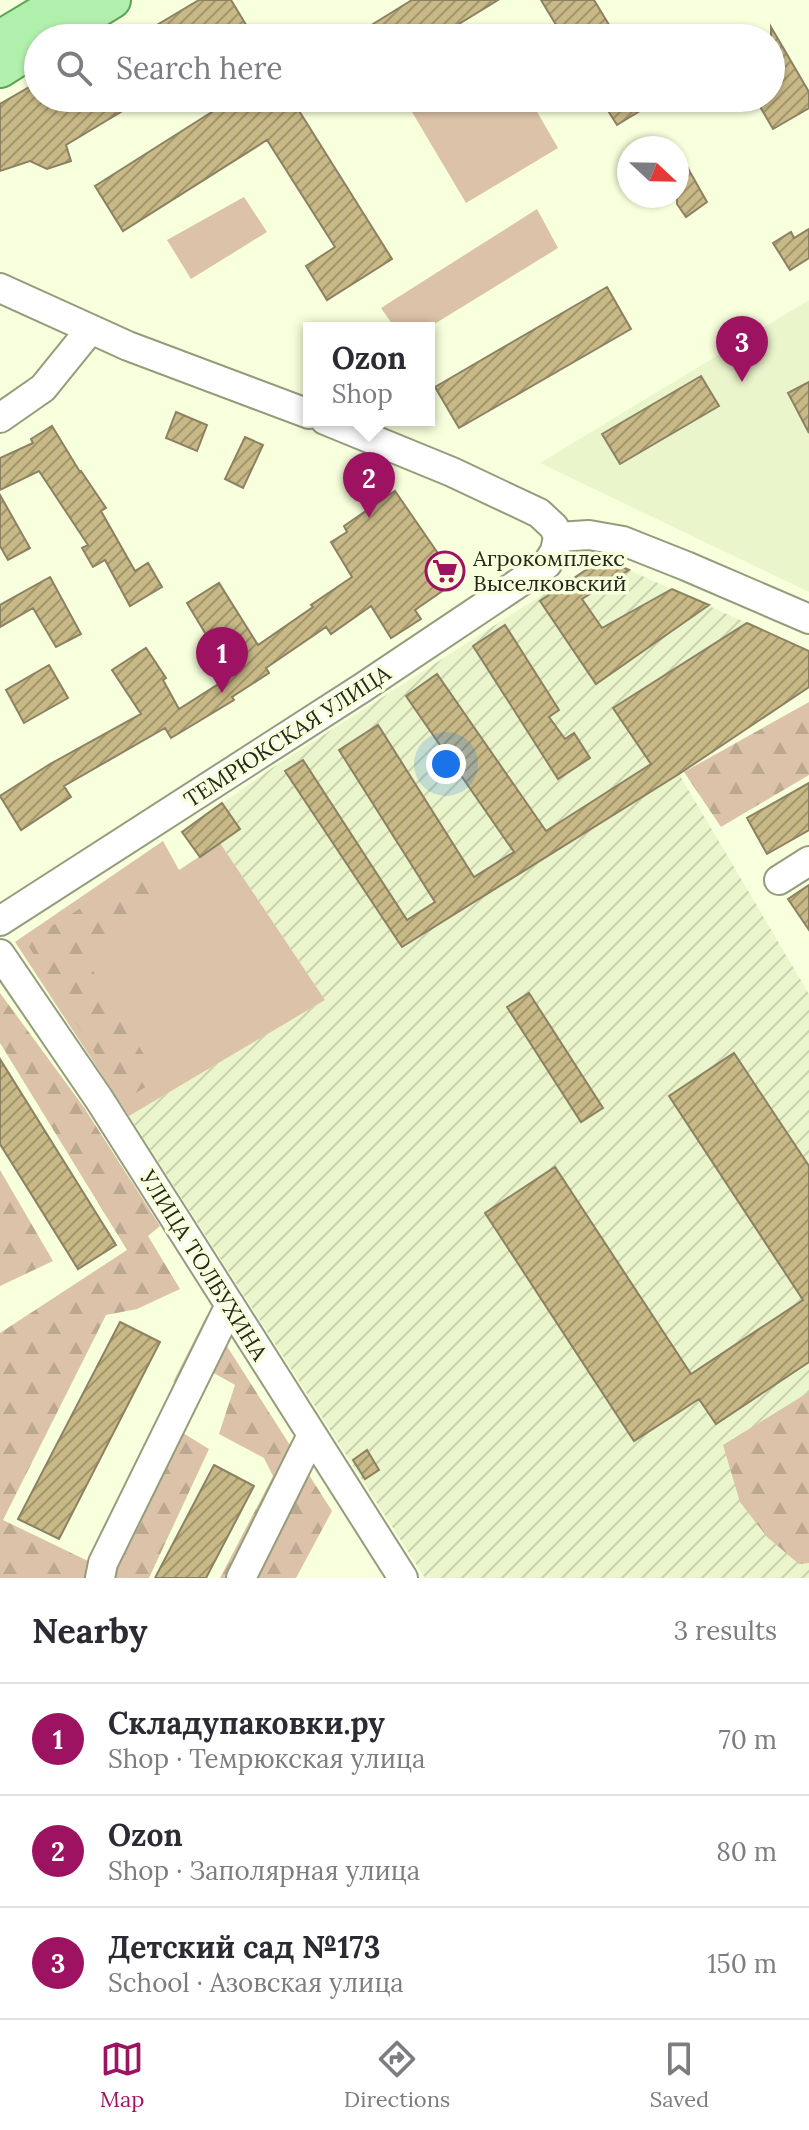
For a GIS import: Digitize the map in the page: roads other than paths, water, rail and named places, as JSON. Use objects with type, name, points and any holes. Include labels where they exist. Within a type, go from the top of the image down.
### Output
[{"type":"main road","points":[[25,24],[65,0]]},
{"type":"main road","points":[[73,24],[112,0]]},
{"type":"main road","points":[[0,39],[24,25]]},
{"type":"main road","points":[[0,69],[24,54]]},
{"type":"street","points":[[0,288],[128,346],[303,412]]},
{"type":"street","points":[[0,418],[43,388],[90,330]]},
{"type":"street","points":[[341,426],[464,477],[539,513],[554,527],[558,537],[589,535],[623,541],[809,619]]},
{"type":"street","name":"ТЕМРЮКСКАЯ УЛИЦА","points":[[0,921],[362,688],[547,564],[555,551],[558,537]]},
{"type":"street","points":[[779,880],[809,861]]},
{"type":"street","name":"УЛИЦА ТОЛБУХИНА","points":[[0,954],[99,1099],[401,1577]]},
{"type":"street","points":[[100,1578],[103,1563],[230,1305]]},
{"type":"street","points":[[241,1578],[312,1435]]},
{"type":"place","name":"Детский cад №173","points":[[742,382]]},
{"type":"place","name":"Ozon","points":[[369,518]]},
{"type":"place","name":"Агрокомплекс Выселковский","points":[[445,571]]},
{"type":"place","name":"Складупаковки.ру","points":[[222,693]]}]
